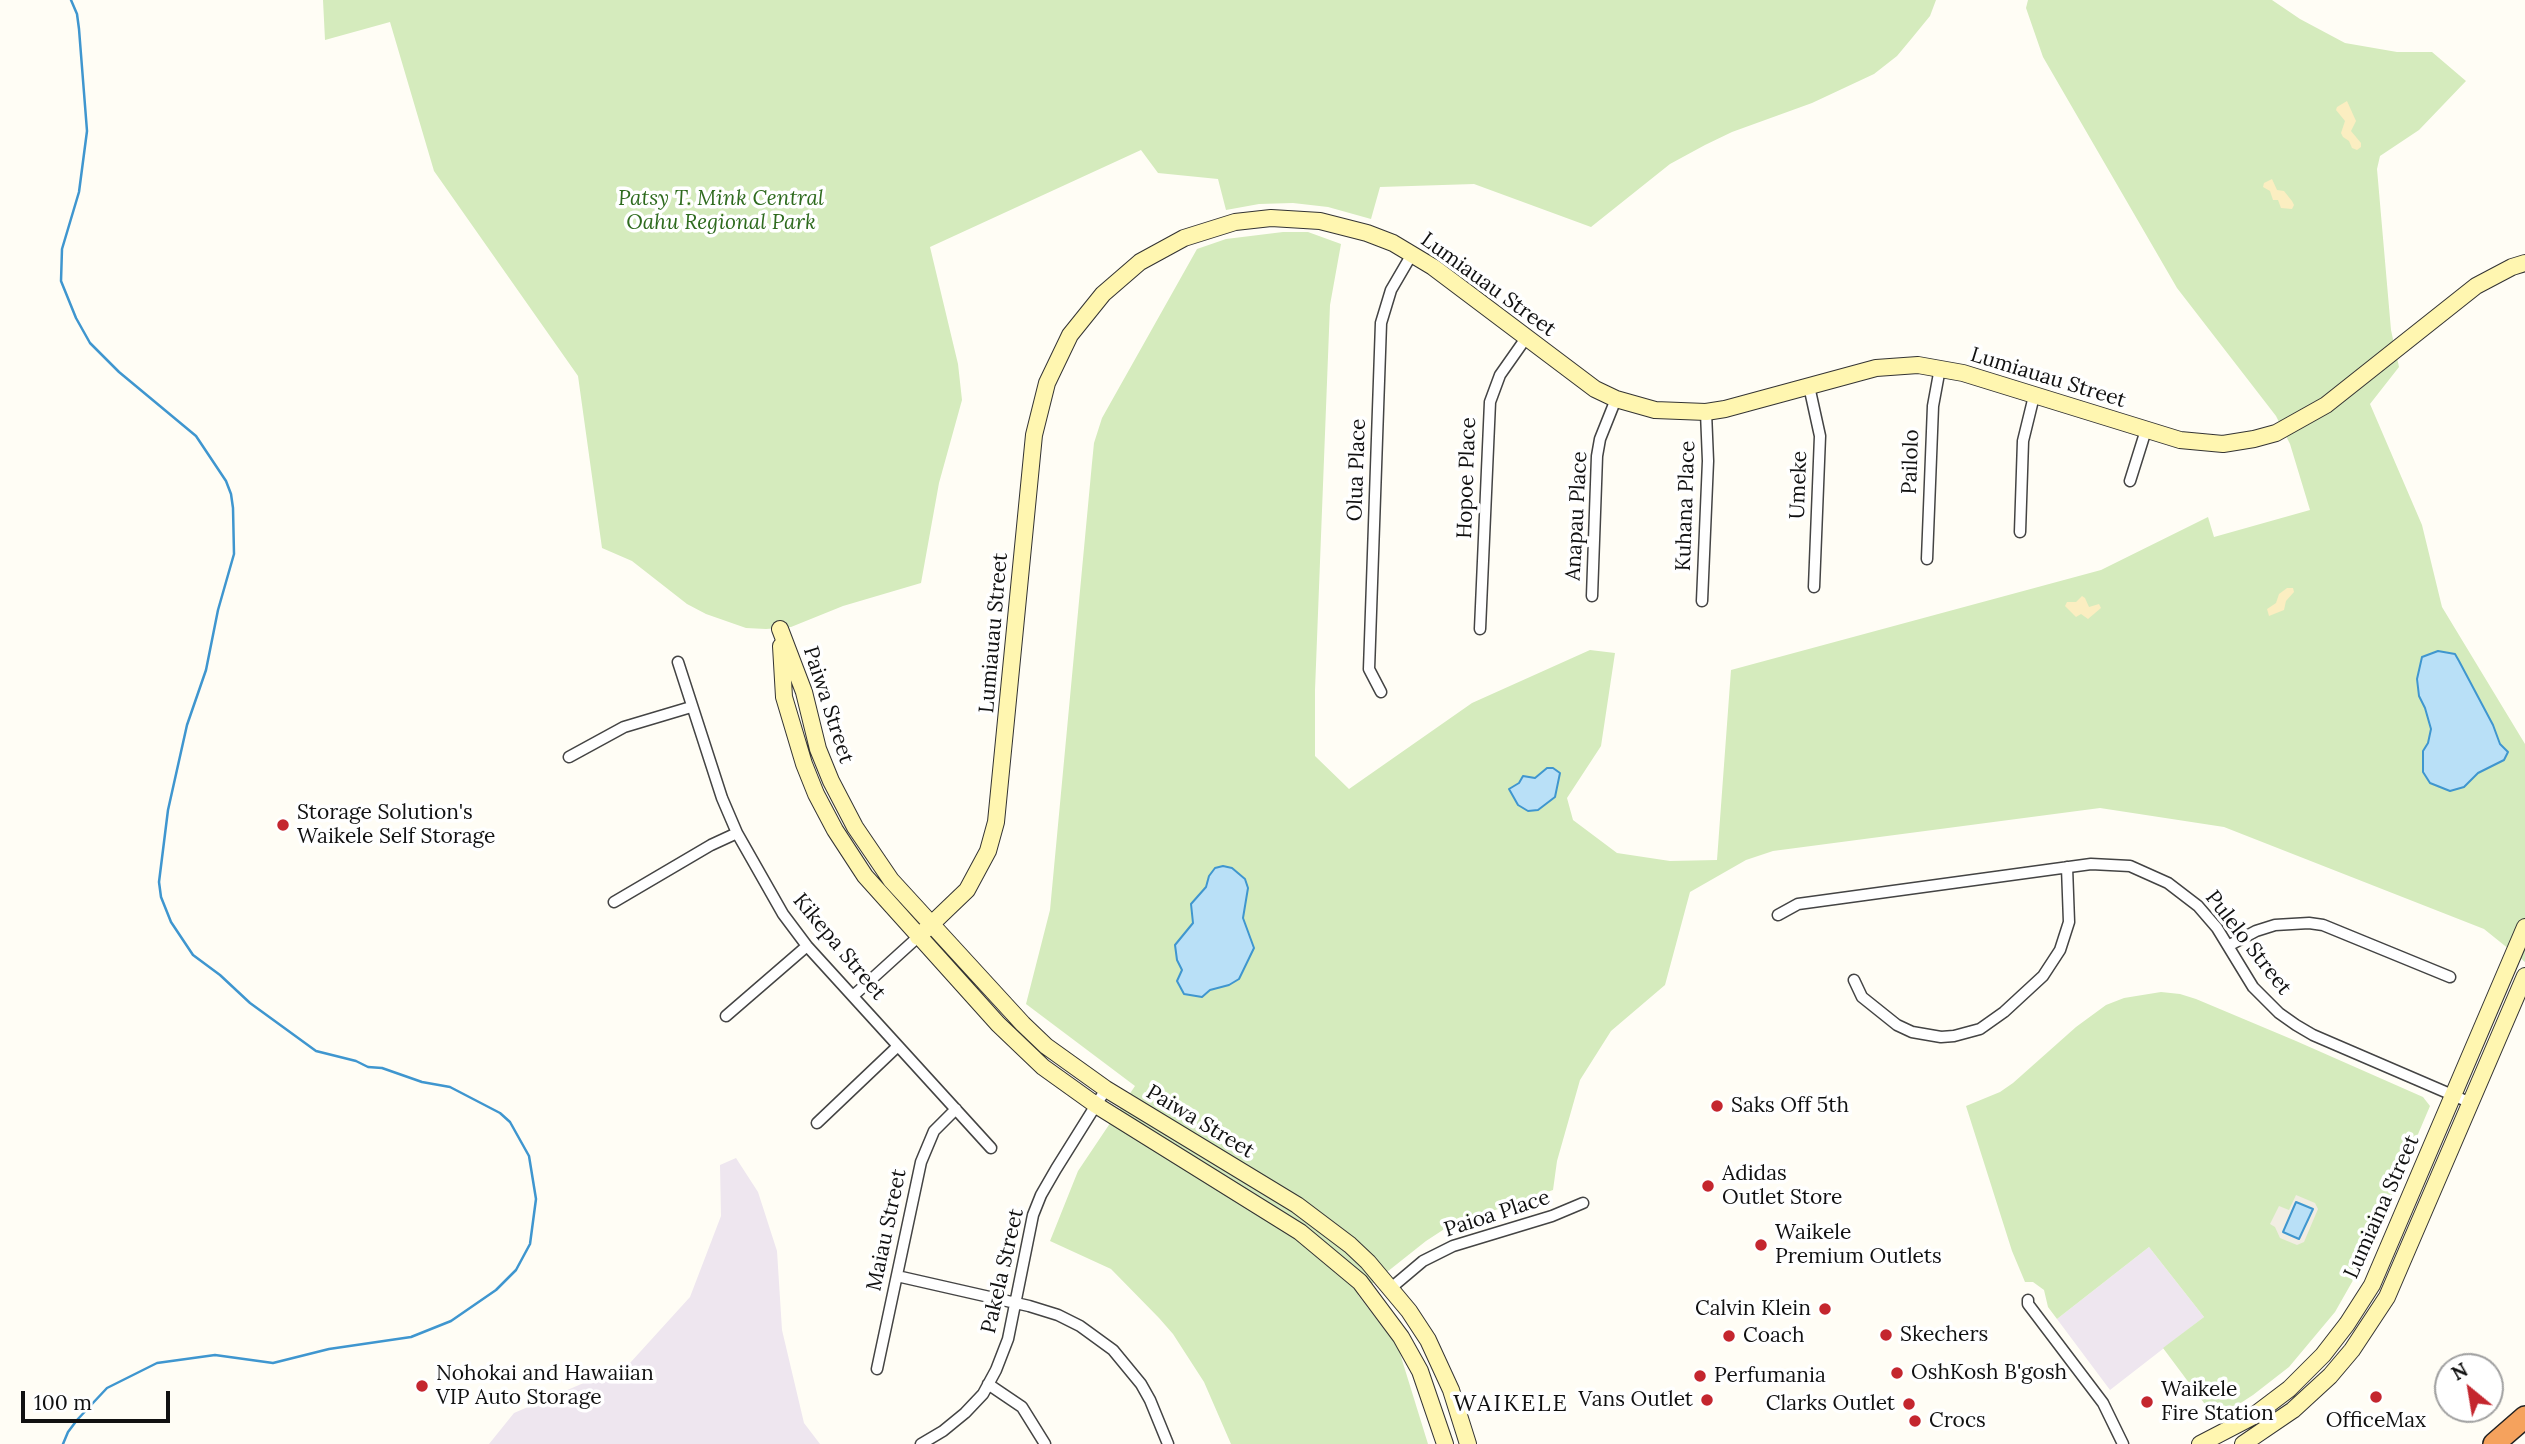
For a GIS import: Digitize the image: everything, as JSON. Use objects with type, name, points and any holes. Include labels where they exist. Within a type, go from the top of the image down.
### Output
[{"type":"highway","points":[[2494,1444],[2525,1417]]},
{"type":"street","name":"Lumiauau Street","points":[[853,996],[967,890],[988,851],[996,822],[1034,435],[1047,383],[1070,335],[1103,293],[1140,262],[1184,238],[1235,222],[1271,218],[1320,221],[1367,233],[1412,254],[1580,379],[1616,399],[1656,410],[1706,412],[1893,366],[1940,368],[2180,440],[2223,444],[2276,433],[2326,405],[2476,286],[2525,263]]},
{"type":"street","name":"Olua Place","points":[[1381,692],[1369,668],[1381,323],[1391,290],[1412,254]]},
{"type":"street","name":"Hopoe Place","points":[[1480,629],[1490,402],[1500,375],[1526,338]]},
{"type":"street","name":"Pailolo","points":[[1927,559],[1933,406],[1940,368]]},
{"type":"street","name":"Umeke","points":[[1808,386],[1820,436],[1814,587]]},
{"type":"street","points":[[2020,532],[2023,441],[2034,396]]},
{"type":"street","name":"Anapau Place","points":[[1592,596],[1597,456],[1600,439],[1616,399]]},
{"type":"street","name":"Kuhana Place","points":[[1702,601],[1707,495],[1706,412]]},
{"type":"street","points":[[2130,481],[2146,430]]},
{"type":"street","name":"Paiwa Street","points":[[1445,1444],[1420,1371],[1386,1315],[1360,1282],[1300,1232],[1096,1105],[1020,1047],[864,876],[835,830],[804,764],[784,697],[780,629],[804,692],[818,749],[839,798],[891,880],[1031,1032],[1081,1073],[1297,1205],[1350,1245],[1391,1287],[1428,1340],[1442,1367],[1468,1444]]},
{"type":"street","name":"Kikepa Street","points":[[678,662],[718,789],[737,833],[764,883],[807,946],[991,1148]]},
{"type":"street","points":[[569,757],[624,727],[691,707]]},
{"type":"street","points":[[614,902],[711,845],[737,833]]},
{"type":"street","name":"Pulelo Street","points":[[1779,915],[1798,904],[2067,867],[2113,864],[2148,872],[2168,883],[2198,906],[2228,946],[2253,987],[2279,1013],[2313,1035],[2471,1103]]},
{"type":"street","points":[[1854,981],[1862,997],[1897,1025],[1912,1032],[1941,1037],[1980,1029],[2004,1012],[2043,976],[2060,950],[2069,922],[2067,867]]},
{"type":"street","points":[[2228,946],[2256,931],[2275,925],[2323,925],[2450,978]]},
{"type":"street","name":"Lumiaina Street","points":[[2200,1444],[2252,1417],[2289,1389],[2323,1355],[2347,1324],[2378,1273],[2525,927]]},
{"type":"street","points":[[726,1016],[807,946]]},
{"type":"street","name":"Lumiaina Street","points":[[2243,1444],[2268,1429],[2312,1394],[2353,1350],[2387,1297],[2525,976]]},
{"type":"street","points":[[817,1123],[898,1046]]},
{"type":"street","name":"Pakela Street","points":[[921,1444],[965,1413],[988,1384],[1003,1354],[1033,1215],[1041,1195],[1106,1089]]},
{"type":"street","name":"Maiau Street","points":[[877,1368],[921,1162],[934,1131],[956,1109]]},
{"type":"street","name":"Paioa Place","points":[[1391,1287],[1423,1261],[1453,1246],[1570,1210],[1583,1203]]},
{"type":"street","points":[[897,1276],[1015,1303],[1058,1315],[1080,1326],[1112,1350],[1141,1384],[1168,1444]]},
{"type":"street","points":[[1360,1282],[1391,1287],[1386,1315]]},
{"type":"street","points":[[2028,1300],[2028,1304],[2103,1403],[2123,1444]]},
{"type":"street","points":[[988,1384],[1022,1408],[1045,1444]]},
{"type":"shaded area","points":[[736,1158],[758,1192],[777,1251],[782,1330],[804,1423],[820,1444],[489,1444],[514,1413],[630,1363],[690,1297],[721,1216],[720,1165]]},
{"type":"shaded area","points":[[2296,1195],[2315,1203],[2318,1209],[2304,1242],[2297,1245],[2280,1238],[2275,1227],[2270,1224],[2279,1206],[2289,1210]]},
{"type":"shaded area","points":[[2149,1247],[2204,1317],[2110,1390],[2057,1319]]},
{"type":"green space","name":"Patsy T. Mink Central Oahu Regional Park","points":[[323,0],[1936,0],[1930,16],[1897,56],[1874,74],[1812,103],[1732,132],[1705,145],[1670,164],[1591,227],[1474,184],[1380,187],[1371,219],[1328,207],[1293,203],[1259,204],[1226,210],[1218,179],[1158,173],[1141,150],[930,247],[958,364],[962,400],[939,483],[921,583],[843,606],[791,627],[766,629],[746,628],[706,614],[687,604],[632,561],[602,548],[578,376],[434,171],[390,22],[325,40]]},
{"type":"green space","points":[[2028,0],[2272,0],[2300,19],[2345,43],[2397,52],[2432,52],[2466,81],[2419,130],[2380,156],[2377,169],[2391,330],[2399,367],[2370,404],[2422,525],[2442,607],[2525,744],[2525,962],[2484,929],[2224,827],[2100,808],[1773,851],[1746,860],[1690,892],[1665,985],[1611,1031],[1580,1080],[1557,1161],[1553,1190],[1449,1226],[1358,1295],[1398,1347],[1428,1444],[1231,1444],[1204,1382],[1173,1334],[1159,1318],[1111,1269],[1050,1241],[1078,1171],[1135,1086],[1026,1004],[1050,910],[1094,443],[1102,418],[1197,249],[1226,239],[1283,232],[1308,232],[1341,244],[1330,305],[1315,690],[1315,756],[1349,789],[1472,703],[1590,650],[1615,653],[1601,746],[1567,798],[1573,820],[1617,853],[1670,861],[1717,860],[1731,670],[2101,570],[2208,517],[2214,537],[2310,510],[2290,444],[2276,416],[2177,288],[2043,57],[2026,8]]},
{"type":"green space","points":[[2161,992],[2196,999],[2296,1041],[2423,1097],[2430,1106],[2364,1261],[2335,1312],[2289,1367],[2216,1419],[2163,1348],[2204,1317],[2149,1247],[2057,1319],[2048,1307],[2044,1290],[2033,1282],[2025,1282],[2012,1251],[1966,1106],[2000,1092],[2013,1083],[2076,1027],[2106,1005],[2124,998]]},
{"type":"sand","points":[[2347,101],[2356,121],[2351,131],[2361,143],[2357,150],[2343,137],[2341,133],[2345,121],[2336,110]]},
{"type":"sand","points":[[2272,179],[2277,190],[2284,191],[2292,201],[2292,209],[2281,208],[2278,200],[2273,200],[2270,191],[2263,187],[2264,183]]},
{"type":"sand","points":[[2287,588],[2293,588],[2294,592],[2286,601],[2284,610],[2269,616],[2267,609],[2276,603],[2279,594]]},
{"type":"sand","points":[[2082,596],[2089,607],[2099,604],[2101,608],[2088,619],[2081,614],[2076,617],[2065,606],[2067,602],[2076,602]]},
{"type":"water","points":[[2438,651],[2455,654],[2493,725],[2500,744],[2508,752],[2504,760],[2478,773],[2464,787],[2450,791],[2430,783],[2423,772],[2423,751],[2431,729],[2419,696],[2417,679],[2422,657]]},
{"type":"water","points":[[1547,768],[1553,768],[1560,773],[1555,797],[1538,810],[1528,811],[1518,805],[1509,789],[1519,783],[1523,776],[1535,778]]},
{"type":"water","points":[[1215,868],[1232,868],[1245,879],[1248,888],[1243,918],[1254,948],[1239,979],[1210,990],[1202,997],[1184,994],[1177,981],[1182,970],[1177,960],[1175,945],[1193,923],[1191,904],[1206,887]]},
{"type":"water","points":[[2296,1202],[2313,1209],[2299,1239],[2283,1232]]},
{"type":"waterway","points":[[63,1444],[77,1420],[107,1388],[157,1363],[215,1355],[273,1363],[329,1349],[411,1337],[451,1321],[496,1290],[516,1270],[530,1244],[536,1199],[529,1156],[510,1122],[500,1113],[450,1087],[422,1082],[382,1068],[368,1067],[356,1061],[316,1051],[250,1003],[193,955],[171,922],[161,897],[159,882],[168,810],[187,725],[206,670],[218,610],[234,554],[233,508],[226,481],[196,436],[119,372],[90,343],[61,281],[62,249],[79,192],[87,131],[79,29],[71,0]]},
{"type":"place","name":"Storage Solution's Waikele Self Storage","points":[[283,825]]},
{"type":"place","name":"Saks Off 5th","points":[[1717,1106]]},
{"type":"place","name":"Adidas Outlet Store","points":[[1708,1186]]},
{"type":"place","name":"Waikele Premium Outlets","points":[[1761,1245]]},
{"type":"place","name":"Calvin Klein","points":[[1825,1309]]},
{"type":"place","name":"Skechers","points":[[1886,1335]]},
{"type":"place","name":"Coach","points":[[1729,1336]]},
{"type":"place","name":"OshKosh B'gosh","points":[[1897,1373]]},
{"type":"place","name":"Perfumania","points":[[1700,1376]]},
{"type":"place","name":"Nohokai and Hawaiian VIP Auto Storage","points":[[422,1386]]},
{"type":"place","name":"OfficeMax","points":[[2376,1397]]},
{"type":"place","name":"Vans Outlet","points":[[1707,1400]]},
{"type":"place","name":"Waikele Fire Station","points":[[2147,1402]]},
{"type":"place","name":"Clarks Outlet","points":[[1909,1404]]},
{"type":"place","name":"Crocs","points":[[1915,1421]]},
{"type":"district","name":"WAIKELE","points":[[1511,1404]]}]
